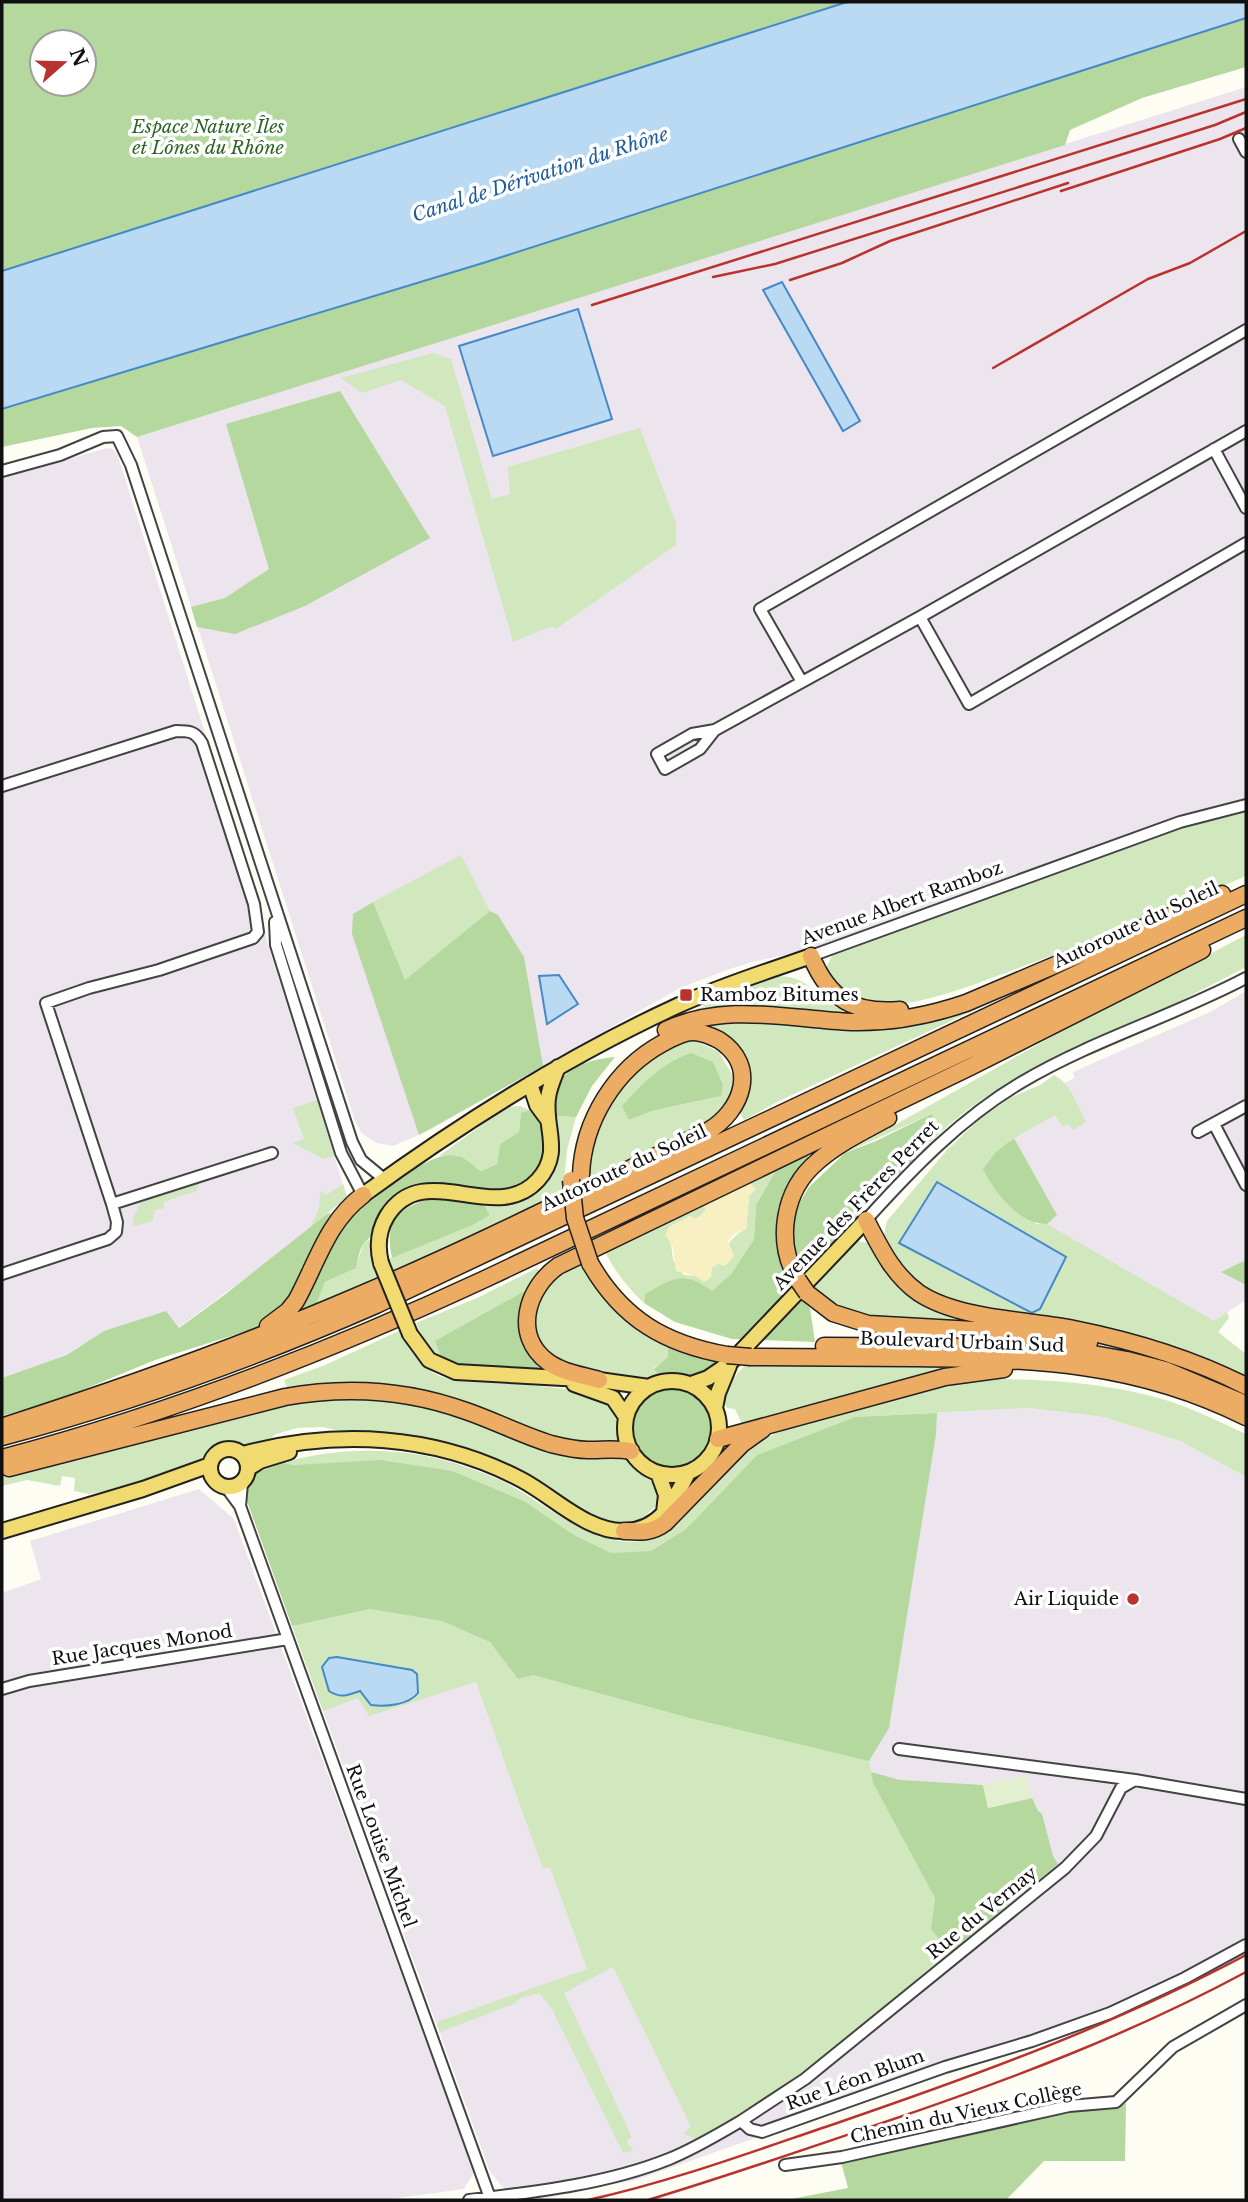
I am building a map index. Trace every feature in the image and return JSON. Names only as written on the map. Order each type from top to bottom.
[{"type":"highway","points":[[1246,892],[1226,892],[966,1003],[911,1018],[848,1022],[784,1015],[742,1014],[706,1017],[676,1025],[636,1049],[616,1067],[599,1088],[588,1106],[573,1155],[595,1260],[624,1293],[659,1321],[731,1354],[756,1351],[993,1346],[1077,1351],[1165,1370],[1246,1404]]},
{"type":"highway","name":"Autoroute du Soleil","points":[[2,1437],[193,1378],[376,1306],[1246,892]]},
{"type":"highway","points":[[631,1451],[587,1450],[561,1446],[464,1410],[415,1397],[380,1392],[335,1391],[265,1402],[9,1468],[2,1460],[189,1402],[375,1329],[1246,918]]},
{"type":"highway","points":[[599,1380],[553,1365],[540,1354],[531,1338],[527,1323],[530,1298],[540,1281],[552,1270],[572,1258],[970,1068],[1246,928]]},
{"type":"highway","points":[[811,956],[820,977],[832,993],[852,1005],[878,1011],[929,1005],[1025,972],[1040,971]]},
{"type":"highway","points":[[2,1427],[88,1399],[303,1319],[410,1273],[708,1131],[726,1119],[739,1099],[742,1084],[740,1068],[726,1046],[706,1034],[688,1032],[656,1047],[634,1065],[614,1085],[600,1106],[576,1178]]},
{"type":"highway","points":[[970,1068],[960,1077],[838,1147],[805,1174],[790,1201],[784,1228],[789,1261],[803,1287],[827,1309],[860,1322],[1009,1332],[1098,1344],[1179,1366],[1246,1395]]},
{"type":"highway","points":[[219,1350],[229,1342],[271,1324],[288,1311],[299,1296],[333,1225],[347,1208],[363,1195]]},
{"type":"highway","points":[[866,1220],[896,1271],[911,1287],[934,1301],[969,1312],[1075,1330],[1148,1347],[1187,1359],[1246,1386]]},
{"type":"highway","name":"Boulevard Urbain Sud","points":[[756,1351],[1076,1364],[1120,1372],[1171,1386],[1246,1417]]},
{"type":"highway","points":[[719,1439],[964,1373],[1076,1364]]},
{"type":"highway","points":[[624,1531],[645,1532],[665,1524],[742,1444],[772,1423]]},
{"type":"main road","name":"Avenue Albert Ramboz","points":[[363,1195],[508,1098],[578,1055],[727,985],[811,956]]},
{"type":"main road","points":[[542,1102],[558,1068]]},
{"type":"main road","points":[[534,1082],[549,1121],[552,1139],[550,1158],[543,1174],[532,1186],[502,1198],[441,1191],[409,1196],[393,1208],[383,1223],[378,1242],[381,1263],[410,1334],[422,1353],[433,1363],[469,1374],[599,1380],[649,1387]]},
{"type":"main road","points":[[508,1098],[542,1102]]},
{"type":"main road","name":"Avenue des Frères Perret","points":[[731,1354],[866,1220]]},
{"type":"main road","points":[[691,1384],[705,1394],[715,1408],[719,1420],[719,1439],[708,1460],[688,1473],[658,1473],[643,1465],[631,1451],[625,1434],[626,1417],[635,1399],[649,1387],[667,1381],[691,1384],[708,1378],[731,1354]]},
{"type":"main road","points":[[715,1408],[731,1354]]},
{"type":"main road","points":[[563,1379],[609,1396],[617,1401],[626,1417]]},
{"type":"main road","points":[[243,1454],[321,1438],[387,1441],[441,1450],[485,1463],[523,1480],[592,1522],[624,1531],[643,1527],[656,1520],[674,1502],[688,1473]]},
{"type":"main road","points":[[249,1468],[260,1461],[289,1451],[387,1441]]},
{"type":"main road","points":[[2,1531],[143,1489],[217,1477],[242,1483],[249,1468],[243,1454],[236,1449],[219,1451],[213,1457],[217,1477]]},
{"type":"main road","points":[[658,1473],[666,1495],[664,1512]]},
{"type":"street","points":[[1239,139],[1246,152]]},
{"type":"street","points":[[802,682],[760,609],[1246,330]]},
{"type":"street","points":[[715,730],[701,749],[665,769],[657,754],[692,734],[715,730],[1246,432]]},
{"type":"street","points":[[2,471],[60,454],[103,437],[117,436],[131,465],[356,1152],[361,1160],[384,1179]]},
{"type":"street","points":[[1214,449],[1246,508]]},
{"type":"street","points":[[920,617],[968,704],[1246,543]]},
{"type":"street","points":[[2,786],[163,735],[190,731],[197,735],[202,743],[254,904],[258,932],[253,939],[46,1003],[112,1204],[117,1222],[116,1231],[108,1239],[2,1274]]},
{"type":"street","name":"Avenue Albert Ramboz","points":[[811,956],[1180,822],[1246,805]]},
{"type":"street","points":[[275,908],[276,945],[341,1153],[363,1195]]},
{"type":"street","name":"Avenue des Frères Perret","points":[[866,1220],[947,1136],[999,1096],[1042,1071],[1246,978]]},
{"type":"street","points":[[1198,1132],[1246,1106]]},
{"type":"street","points":[[1214,1124],[1246,1185]]},
{"type":"street","points":[[112,1204],[272,1153]]},
{"type":"street","name":"Rue Louise Michel","points":[[217,1477],[240,1506],[490,2197]]},
{"type":"street","name":"Rue Louise Michel","points":[[240,1506],[242,1483]]},
{"type":"street","name":"Rue Jacques Monod","points":[[2,1689],[29,1681],[288,1639]]},
{"type":"street","points":[[899,1749],[1135,1780],[1246,1799]]},
{"type":"street","name":"Rue du Vernay","points":[[741,2121],[805,2080],[1065,1868],[1096,1836],[1121,1788],[1135,1780]]},
{"type":"street","name":"Rue Léon Blum","points":[[741,2121],[750,2129],[762,2132],[945,2067],[1032,2041],[1110,2013],[1185,1978],[1246,1945]]},
{"type":"street","name":"Chemin du Vieux Collège","points":[[785,2165],[842,2157],[1069,2106],[1116,2102],[1173,2047],[1246,2005]]},
{"type":"street","points":[[469,2200],[599,2179],[630,2171],[677,2155],[741,2121]]},
{"type":"shaded area","points":[[1246,87],[1246,800],[1210,807],[808,950],[727,970],[680,988],[430,1130],[393,1146],[377,1143],[362,1134],[355,1121],[137,437]]},
{"type":"shaded area","points":[[107,448],[113,449],[118,456],[258,901],[267,941],[347,1197],[290,1245],[178,1328],[2,1402],[2,478]]},
{"type":"shaded area","points":[[1246,991],[1246,1260],[1222,1272],[1246,1285],[1246,1300],[1214,1321],[1193,1328],[1047,1224],[1056,1214],[1014,1138],[1057,1087],[1074,1078],[1073,1072],[1212,1011]]},
{"type":"shaded area","points":[[1029,1408],[1103,1417],[1180,1441],[1246,1477],[1246,1951],[1202,1976],[1102,2021],[1031,2048],[849,2105],[633,2181],[514,2200],[490,2172],[247,1501],[283,1463],[574,1535],[651,1551],[855,1417]]},
{"type":"shaded area","points":[[199,1489],[234,1519],[474,2172],[464,2189],[384,2200],[2,2200],[2,1593],[41,1579],[30,1541]]},
{"type":"green space","name":"Espace Nature Îles et Lônes du Rhône","points":[[2,2],[847,2],[2,271]]},
{"type":"green space","points":[[1246,18],[1246,67],[1142,98],[1070,130],[1065,145],[137,437],[121,426],[92,428],[2,447],[2,409],[483,263]]},
{"type":"green space","points":[[433,353],[451,359],[492,499],[510,494],[508,467],[640,428],[676,523],[676,545],[556,629],[552,626],[513,642],[445,406],[401,380],[362,393],[341,378]]},
{"type":"green space","points":[[340,391],[430,538],[305,606],[235,634],[197,627],[191,607],[225,598],[269,569],[226,424]]},
{"type":"green space","points":[[1246,812],[1246,876],[1072,948],[962,989],[903,1004],[869,1004],[855,1000],[840,990],[826,975],[832,956],[1189,826]]},
{"type":"green space","points":[[461,855],[490,911],[405,981],[373,902]]},
{"type":"green space","points":[[373,902],[405,980],[490,911],[498,915],[524,957],[543,1066],[419,1135],[352,934],[353,914]]},
{"type":"green space","points":[[1246,935],[1246,967],[1018,1078],[971,1107],[927,1146],[917,1136],[933,1117],[931,1114],[845,1153],[1060,1032]]},
{"type":"green space","points":[[773,976],[785,976],[801,981],[834,1006],[856,1012],[855,1016],[871,1028],[1024,987],[781,1100],[744,1120],[740,1113],[750,1084],[746,1060],[730,1041],[704,1027],[697,1009],[703,1007],[705,1002]]},
{"type":"green space","points":[[696,1041],[719,1052],[733,1076],[732,1094],[725,1110],[683,1135],[588,1182],[595,1137],[612,1100],[632,1075],[656,1055],[679,1042]],"holes":[[[721,1096],[652,1111],[629,1120],[623,1106]]]},
{"type":"green space","points":[[691,1053],[713,1062],[723,1085],[721,1096],[652,1111],[629,1120],[622,1106],[662,1068]]},
{"type":"green space","points":[[615,1057],[592,1086],[576,1117],[555,1116],[552,1089],[559,1081],[580,1066]]},
{"type":"green space","points":[[1054,1075],[1069,1089],[1086,1122],[1074,1130],[1068,1124],[1063,1127],[1055,1115],[1009,1141],[1036,1224],[1047,1224],[1214,1321],[1227,1312],[1229,1318],[1218,1332],[1246,1354],[1246,1381],[1118,1333],[952,1300],[928,1289],[905,1271],[883,1238],[887,1221],[947,1150],[981,1118],[1012,1097],[1040,1085]]},
{"type":"green space","points":[[317,1100],[334,1156],[323,1159],[293,1143],[304,1139],[293,1108]]},
{"type":"green space","points":[[520,1106],[529,1110],[521,1113],[519,1132],[500,1144],[497,1164],[481,1171],[457,1155],[439,1156],[507,1107]]},
{"type":"green space","points":[[529,1110],[537,1120],[545,1139],[542,1159],[530,1176],[517,1186],[502,1189],[434,1183],[407,1189],[388,1205],[362,1246],[356,1268],[325,1282],[315,1307],[298,1314],[282,1312],[256,1328],[155,1360],[58,1400],[2,1416],[2,1378],[67,1355],[104,1331],[166,1311],[179,1328],[327,1214],[330,1213],[342,1226],[397,1180],[431,1160],[446,1155],[458,1156],[481,1171],[497,1164],[500,1144],[519,1132],[521,1113]]},
{"type":"green space","points":[[931,1114],[934,1116],[917,1135],[927,1146],[863,1210],[807,1275],[797,1259],[793,1231],[796,1209],[809,1187],[845,1153]]},
{"type":"green space","points":[[555,1116],[576,1117],[567,1150],[563,1192],[452,1247],[315,1307],[325,1282],[356,1268],[363,1244],[370,1239],[374,1265],[473,1225],[490,1215],[484,1205],[510,1203],[532,1192],[549,1175],[555,1163],[559,1142]]},
{"type":"green space","points":[[1014,1138],[1057,1215],[1047,1224],[1027,1219],[1009,1206],[983,1169],[996,1152]]},
{"type":"green space","points":[[805,1153],[809,1158],[790,1180],[778,1208],[777,1246],[785,1273],[795,1292],[810,1308],[815,1342],[732,1339],[675,1322],[644,1303],[645,1294],[671,1280],[693,1280],[712,1291],[731,1274],[754,1239],[756,1205],[776,1170]]},
{"type":"green space","points":[[776,1170],[756,1205],[754,1239],[731,1274],[712,1291],[645,1294],[644,1303],[621,1278],[604,1249],[703,1205],[707,1210],[696,1219],[690,1216],[669,1227],[673,1260],[684,1275],[706,1272],[730,1242],[746,1229],[749,1196],[746,1183]]},
{"type":"green space","points":[[199,1181],[197,1191],[163,1202],[164,1208],[154,1211],[153,1221],[134,1226],[133,1218],[141,1201]]},
{"type":"green space","points":[[343,1184],[347,1197],[311,1227],[319,1208],[320,1191],[326,1195]]},
{"type":"green space","points":[[432,1198],[484,1205],[490,1215],[473,1225],[392,1258],[390,1234],[396,1218],[410,1206]]},
{"type":"green space","points":[[857,1241],[869,1243],[891,1275],[985,1321],[871,1316],[849,1310],[830,1300],[815,1287]]},
{"type":"green space","points":[[1246,1260],[1246,1285],[1221,1272]]},
{"type":"green space","points":[[578,1261],[618,1310],[668,1347],[669,1357],[654,1368],[659,1375],[642,1381],[591,1372],[550,1357],[538,1345],[532,1315],[544,1284]]},
{"type":"green space","points":[[537,1268],[540,1273],[528,1289],[436,1341],[441,1357],[427,1348],[416,1323],[477,1298]]},
{"type":"green space","points":[[528,1289],[521,1311],[521,1330],[527,1348],[539,1368],[463,1366],[441,1357],[435,1341]]},
{"type":"green space","points":[[399,1331],[422,1364],[442,1377],[565,1389],[589,1394],[607,1403],[616,1415],[618,1442],[586,1445],[553,1439],[436,1397],[288,1391],[284,1380],[325,1365]]},
{"type":"green space","points":[[668,1347],[690,1355],[721,1361],[695,1379],[680,1374],[659,1375],[654,1369],[668,1357]]},
{"type":"green space","points":[[746,1364],[961,1366],[959,1370],[742,1424],[735,1409],[727,1408],[722,1399],[725,1388]]},
{"type":"green space","points":[[987,1379],[1054,1381],[1098,1386],[1184,1406],[1246,1434],[1246,1477],[1180,1441],[1103,1417],[1029,1408],[856,1417],[757,1455],[686,1529],[651,1551],[611,1553],[574,1535],[526,1502],[283,1463],[324,1454],[367,1451],[430,1457],[479,1471],[499,1480],[597,1535],[617,1541],[636,1542],[664,1532],[751,1446],[776,1433],[887,1400]]},
{"type":"green space","points":[[672,1387],[687,1390],[700,1399],[709,1412],[712,1427],[709,1442],[700,1455],[687,1464],[672,1467],[657,1464],[644,1455],[635,1442],[632,1427],[635,1412],[644,1399],[657,1390]]},
{"type":"green space","points":[[346,1397],[408,1402],[623,1457],[659,1492],[655,1507],[640,1520],[622,1523],[601,1520],[507,1465],[322,1427],[297,1428],[276,1434],[264,1444],[244,1447],[230,1443],[218,1446],[205,1462],[125,1488],[89,1494],[74,1491],[75,1478],[62,1476],[60,1486],[27,1480],[2,1486],[2,1476],[290,1403]]},
{"type":"green space","points":[[937,1413],[936,1434],[889,1728],[869,1761],[690,1718],[533,1675],[518,1679],[490,1642],[442,1621],[370,1609],[292,1626],[247,1501],[246,1487],[254,1473],[283,1463],[295,1465],[380,1460],[452,1471],[526,1502],[574,1535],[611,1553],[651,1551],[686,1529],[757,1455],[855,1417]]},
{"type":"green space","points":[[370,1609],[442,1621],[490,1642],[518,1679],[532,1675],[869,1761],[873,1783],[935,1898],[931,1929],[950,1953],[810,2068],[756,2106],[697,2140],[683,2133],[691,2127],[613,1967],[564,1993],[632,2137],[627,2141],[633,2151],[623,2153],[552,2009],[539,1993],[520,1998],[516,2003],[440,2032],[437,2025],[439,2021],[587,1969],[550,1867],[543,1869],[476,1682],[369,1716],[358,1698],[323,1711],[292,1626]]},
{"type":"green space","points":[[871,1772],[900,1780],[983,1785],[988,1808],[1032,1798],[1042,1814],[1053,1856],[1058,1864],[950,1953],[931,1929],[935,1898],[873,1783]]},
{"type":"green space","points":[[1027,1775],[1032,1798],[988,1808],[983,1785]]},
{"type":"green space","points":[[1126,2103],[1125,2161],[1044,2161],[1006,2200],[786,2200],[848,2188],[841,2162],[1071,2111],[1116,2109]]},
{"type":"sand","points":[[746,1183],[756,1189],[749,1196],[746,1229],[734,1234],[728,1241],[734,1256],[725,1266],[718,1264],[712,1268],[711,1277],[704,1282],[696,1276],[676,1271],[673,1247],[665,1235],[669,1227],[690,1216],[696,1219],[706,1210],[703,1205]]},
{"type":"water","name":"Canal de Dérivation du Rhône","points":[[847,2],[1246,2],[1246,18],[483,263],[2,409],[2,271]]},
{"type":"water","points":[[782,282],[860,421],[843,431],[763,290]]},
{"type":"water","points":[[578,309],[612,419],[493,456],[459,346]]},
{"type":"water","points":[[559,975],[578,1004],[547,1024],[539,976]]},
{"type":"water","points":[[937,1182],[1066,1257],[1040,1309],[1032,1313],[899,1243]]},
{"type":"water","points":[[337,1657],[412,1670],[417,1674],[418,1693],[403,1703],[383,1706],[371,1705],[360,1691],[344,1696],[337,1695],[329,1691],[322,1667],[329,1658]]},
{"type":"railway","points":[[592,305],[1246,99]]},
{"type":"railway","points":[[713,277],[775,264],[1215,125],[1246,112]]},
{"type":"railway","points":[[1061,191],[1246,128]]},
{"type":"railway","points":[[790,280],[842,263],[890,241],[1068,183]]},
{"type":"railway","points":[[993,368],[1148,279],[1190,263],[1246,231]]},
{"type":"railway","points":[[588,2200],[715,2164],[996,2066],[1097,2026],[1246,1955]]},
{"type":"railway","points":[[648,2200],[826,2142],[1023,2072],[1159,2016],[1246,1972]]},
{"type":"place","name":"Ramboz Bitumes","points":[[686,995]]},
{"type":"place","name":"Air Liquide","points":[[1133,1599]]}]
